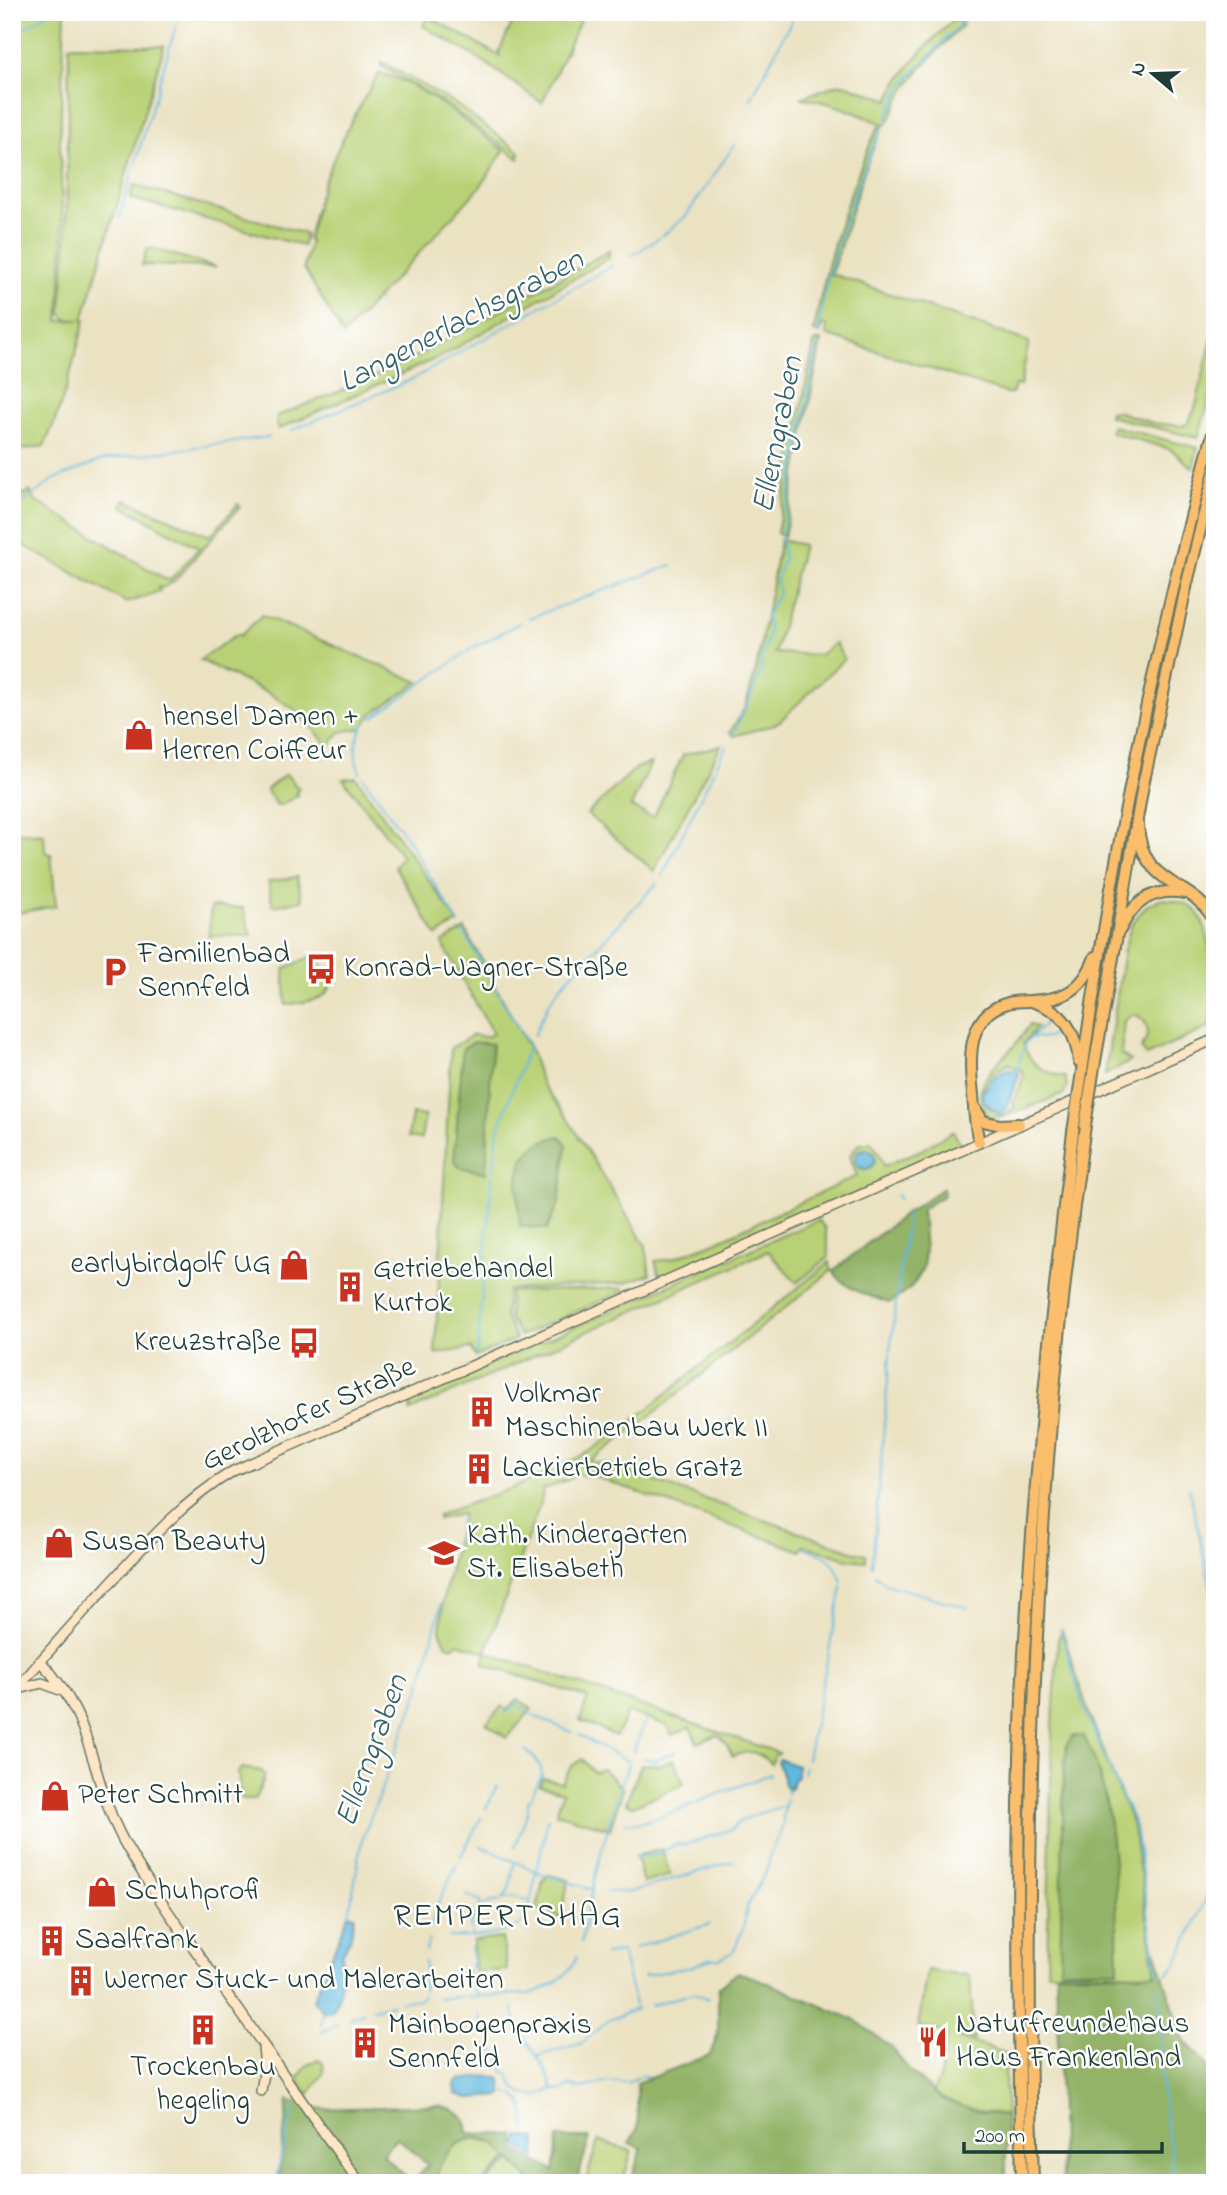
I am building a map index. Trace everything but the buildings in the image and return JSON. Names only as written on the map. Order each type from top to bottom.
[{"type":"highway","points":[[1022,2183],[1017,1928],[1024,1656],[1044,1379],[1073,1132],[1105,931],[1144,724],[1214,428]]},
{"type":"highway","points":[[1033,2183],[1028,1909],[1035,1655],[1046,1482],[1058,1353],[1085,1126],[1138,811],[1187,583],[1215,470]]},
{"type":"highway","points":[[1138,811],[1144,855],[1157,873],[1205,907],[1215,922]]},
{"type":"highway","points":[[1114,946],[1128,915],[1142,900],[1164,891],[1189,895]]},
{"type":"highway","points":[[979,1142],[971,1050],[977,1027],[991,1011],[1001,1005],[1063,995],[1080,985],[1088,974],[1105,931]]},
{"type":"highway","points":[[1031,1001],[1054,1010],[1067,1022],[1076,1042],[1081,1078]]},
{"type":"highway","points":[[974,1105],[983,1121],[1000,1125],[1019,1124]]},
{"type":"main road","name":"Gerolzhofer Straße","points":[[15,1692],[153,1536],[189,1502],[233,1471],[1215,1039]]},
{"type":"main road","points":[[40,1661],[66,1692],[84,1728],[108,1807],[124,1842],[360,2183]]},
{"type":"main road","points":[[15,1692],[42,1682],[66,1692]]},
{"type":"main road","points":[[261,2091],[265,2067],[263,2045]]},
{"type":"green space","points":[[12,12],[65,12],[60,141],[63,244],[59,321],[80,320],[66,319],[61,313],[66,244],[69,45],[164,46],[57,416],[44,446],[19,450],[21,464],[12,465]]},
{"type":"green space","points":[[517,12],[584,12],[542,103],[483,61],[423,26],[428,16],[500,56],[499,52]]},
{"type":"green space","points":[[955,18],[963,25],[911,80],[885,125],[834,105],[801,98],[845,84],[889,100],[909,66]]},
{"type":"green space","points":[[382,62],[454,103],[520,152],[519,159],[447,105],[381,66]]},
{"type":"green space","points":[[379,73],[411,85],[428,95],[504,151],[480,187],[343,335],[304,268],[310,241],[308,240],[324,181],[349,126]]},
{"type":"green space","points":[[883,125],[865,168],[831,275],[1029,342],[1020,386],[1015,385],[1013,392],[1009,394],[826,335],[827,326],[822,325],[820,334],[814,332],[831,254],[847,203],[877,129]]},
{"type":"green space","points":[[134,185],[306,234],[303,246],[130,198]]},
{"type":"green space","points":[[147,248],[150,248],[216,267],[142,265]]},
{"type":"green space","points":[[609,251],[609,258],[446,354],[279,429],[277,416],[363,382],[424,352]]},
{"type":"green space","points":[[1215,327],[1215,382],[1198,438],[1109,416],[1110,412],[1116,411],[1153,423],[1183,426],[1187,424],[1195,409]]},
{"type":"green space","points":[[816,341],[821,341],[784,537],[777,533]]},
{"type":"green space","points":[[1112,426],[1198,448],[1193,468],[1170,449],[1111,432]]},
{"type":"green space","points":[[30,491],[34,500],[170,580],[199,548],[122,506],[126,500],[210,536],[238,504],[240,507],[174,581],[162,588],[158,587],[160,591],[127,603],[12,539],[12,500]]},
{"type":"green space","points":[[780,540],[803,545],[775,653],[819,655],[835,643],[844,659],[780,721],[734,736],[730,732],[745,708],[756,670]]},
{"type":"green space","points":[[262,615],[419,682],[372,714],[362,728],[340,732],[329,746],[294,709],[270,694],[200,660],[237,634],[240,636]]},
{"type":"green space","points":[[721,745],[654,871],[587,814],[636,768],[651,763],[631,807],[653,818],[683,755]]},
{"type":"green space","points":[[286,774],[299,789],[296,792],[298,795],[277,805],[266,790]]},
{"type":"green space","points":[[356,777],[458,922],[437,936],[395,867],[402,856],[343,779]]},
{"type":"green space","points":[[12,832],[44,834],[45,852],[51,854],[56,906],[12,914]]},
{"type":"green space","points":[[297,877],[302,900],[273,906],[268,882]]},
{"type":"green space","points":[[1160,899],[1188,905],[1202,921],[1212,966],[1212,1026],[1146,1056],[1141,1048],[1146,1038],[1146,1024],[1134,1014],[1124,1021],[1121,1054],[1131,1061],[1105,1075],[1124,950],[1132,923],[1146,906]]},
{"type":"green space","points":[[211,907],[243,908],[251,935],[209,936]]},
{"type":"green space","points":[[465,929],[531,1052],[542,1084],[566,1116],[646,1246],[650,1274],[625,1283],[508,1290],[505,1317],[516,1339],[475,1357],[471,1348],[435,1354],[451,1048],[473,1035],[486,1037],[493,1034],[442,943]]},
{"type":"green space","points":[[317,954],[330,988],[327,993],[317,999],[286,1005],[284,969]]},
{"type":"green space","points":[[1030,1025],[1037,1027],[1023,1043],[1029,1057],[1043,1070],[1065,1077],[1067,1086],[1064,1094],[1000,1118],[989,1117],[982,1107],[980,1097],[985,1079]],"holes":[[[1008,1064],[1022,1070],[1024,1076],[1013,1104],[1015,1107],[1001,1116],[987,1106],[981,1095],[983,1089],[994,1073]]]},
{"type":"green space","points":[[474,1042],[492,1044],[486,1173],[460,1167],[454,1161],[463,1048]]},
{"type":"green space","points":[[412,1114],[425,1116],[421,1139],[408,1137]]},
{"type":"green space","points":[[953,1131],[963,1148],[662,1282],[655,1261],[671,1259],[713,1243],[857,1176],[850,1156],[858,1145],[871,1142],[884,1166],[921,1150]]},
{"type":"green space","points":[[560,1136],[567,1145],[559,1203],[547,1229],[520,1226],[518,1182],[524,1158],[544,1141]]},
{"type":"green space","points":[[943,1188],[944,1195],[922,1209],[924,1264],[914,1284],[904,1293],[889,1303],[858,1292],[838,1278],[833,1271],[906,1213]]},
{"type":"green space","points":[[818,1220],[825,1228],[829,1257],[797,1283],[768,1251],[410,1411],[415,1397]]},
{"type":"green space","points":[[830,1262],[831,1271],[629,1433],[590,1461],[606,1464],[866,1554],[866,1561],[846,1559],[803,1545],[801,1551],[596,1477],[578,1475],[543,1490],[486,1652],[458,1643],[452,1647],[447,1645],[440,1631],[443,1601],[462,1514],[438,1519],[438,1515],[518,1486],[589,1452],[625,1427]]},
{"type":"green space","points":[[624,1288],[622,1292],[520,1336],[509,1318],[510,1292]]},
{"type":"green space","points":[[1062,1630],[1087,1708],[1133,1827],[1156,1974],[1047,1972],[1052,1738],[1058,1639]]},
{"type":"green space","points":[[486,1652],[779,1753],[774,1756],[772,1764],[754,1752],[733,1756],[717,1735],[697,1743],[690,1727],[672,1735],[666,1725],[628,1712],[616,1736],[580,1720],[588,1698],[483,1664]]},
{"type":"green space","points":[[518,1699],[532,1709],[507,1738],[486,1723],[502,1706],[507,1710]]},
{"type":"green space","points":[[1073,1736],[1084,1736],[1095,1761],[1109,1819],[1115,1881],[1118,1970],[1060,1970],[1064,1775],[1067,1744]]},
{"type":"green space","points":[[582,1759],[594,1773],[603,1769],[623,1789],[610,1829],[556,1813],[563,1792],[540,1786],[542,1778],[562,1783],[571,1767]]},
{"type":"green space","points":[[674,1760],[684,1784],[633,1806],[626,1803],[641,1765],[661,1765]]},
{"type":"green space","points":[[242,1768],[262,1771],[265,1776],[255,1799],[241,1797],[238,1773]]},
{"type":"green space","points":[[662,1849],[670,1875],[643,1883],[636,1856]]},
{"type":"green space","points":[[549,1875],[569,1880],[560,1918],[537,1910],[543,1880]]},
{"type":"green space","points":[[502,1938],[507,1970],[474,1972],[473,1941]]},
{"type":"green space","points":[[1152,1949],[1155,1950],[1184,2040],[1215,2074],[1215,2183],[1062,2183],[1056,1973],[1156,1974]]},
{"type":"green space","points":[[927,1970],[970,1976],[974,2040],[958,2038],[1005,2053],[1006,2115],[958,2106],[933,2091],[940,2077],[947,2033],[918,2027]]},
{"type":"green space","points":[[737,1972],[855,2020],[891,2047],[911,2072],[943,2100],[985,2113],[1006,2115],[1006,2183],[630,2183],[642,2148],[629,2143],[638,2128],[637,2083],[710,2055],[718,2033],[718,1988]]},
{"type":"green space","points":[[318,2059],[323,2063],[324,2072],[309,2095],[298,2078],[307,2065]]},
{"type":"green space","points":[[288,2100],[322,2109],[435,2105],[448,2107],[462,2116],[468,2133],[515,2135],[515,2149],[554,2171],[558,2138],[590,2138],[576,2183],[532,2183],[511,2160],[485,2183],[481,2183],[509,2158],[493,2142],[472,2138],[463,2141],[447,2154],[441,2163],[436,2183],[278,2183]],"holes":[[[397,2137],[428,2165],[412,2182],[382,2154]]]},
{"type":"green space","points":[[475,2138],[494,2143],[509,2158],[481,2183],[436,2183],[439,2167],[447,2153],[459,2144]]},
{"type":"green space","points":[[598,2141],[632,2151],[622,2183],[585,2183]]},
{"type":"green space","points":[[511,2160],[532,2183],[485,2183]]},
{"type":"water","points":[[1007,1070],[1018,1071],[1019,1076],[1006,1108],[998,1114],[984,1102],[981,1095],[995,1076]]},
{"type":"water","points":[[865,1149],[872,1152],[875,1159],[872,1166],[865,1169],[858,1166],[855,1159],[858,1152]]},
{"type":"water","points":[[779,1759],[797,1766],[797,1775],[787,1790],[778,1763]]},
{"type":"water","points":[[349,1914],[355,1916],[350,1939],[342,1954],[342,1978],[337,2002],[332,2011],[324,2012],[313,2000]]},
{"type":"water","points":[[491,2076],[501,2079],[502,2096],[469,2098],[456,2094],[455,2084],[458,2080]]},
{"type":"water","points":[[519,2136],[536,2138],[535,2157],[516,2145]]},
{"type":"waterway","points":[[12,35],[50,12]]},
{"type":"waterway","name":"Langenerlachsgraben","points":[[751,99],[796,12]]},
{"type":"waterway","name":"Ellerngraben","points":[[886,119],[902,85],[971,12]]},
{"type":"waterway","points":[[119,218],[177,22]]},
{"type":"waterway","name":"Ellerngraben","points":[[818,334],[834,255],[860,179],[881,129]]},
{"type":"waterway","name":"Langenerlachsgraben","points":[[631,256],[686,216],[735,144]]},
{"type":"waterway","name":"Langenerlachsgraben","points":[[292,430],[413,379],[612,266]]},
{"type":"waterway","name":"Ellerngraben","points":[[782,534],[818,344]]},
{"type":"waterway","name":"Langenerlachsgraben","points":[[21,504],[53,480],[102,460],[269,437]]},
{"type":"waterway","name":"Ellerngraben","points":[[733,734],[762,668],[762,656],[769,631],[766,616],[779,592],[776,580],[784,559],[781,539]]},
{"type":"waterway","points":[[529,618],[672,565]]},
{"type":"waterway","points":[[372,718],[473,648],[521,622]]},
{"type":"waterway","points":[[360,773],[356,748],[365,723]]},
{"type":"waterway","name":"Ellerngraben","points":[[662,876],[726,746]]},
{"type":"waterway","points":[[363,777],[410,843],[459,924]]},
{"type":"waterway","name":"Ellerngraben","points":[[534,1035],[549,1003],[561,986],[657,883]]},
{"type":"waterway","name":"Ellerngraben","points":[[464,932],[529,1045],[498,1130],[493,1172]]},
{"type":"waterway","points":[[1016,1071],[1026,1042],[1043,1026],[1048,1015]]},
{"type":"waterway","points":[[1030,1037],[1048,1038],[1061,1026]]},
{"type":"waterway","name":"Ellerngraben","points":[[477,1354],[492,1177]]},
{"type":"waterway","points":[[897,1195],[899,1199]]},
{"type":"waterway","points":[[890,1351],[907,1215]]},
{"type":"waterway","points":[[872,1566],[890,1355]]},
{"type":"waterway","points":[[1189,1487],[1215,1607]]},
{"type":"waterway","name":"Ellerngraben","points":[[453,1549],[462,1517]]},
{"type":"waterway","points":[[802,1547],[828,1558],[836,1567],[842,1582]]},
{"type":"waterway","points":[[875,1575],[886,1584],[968,1608]]},
{"type":"waterway","points":[[807,1759],[842,1587]]},
{"type":"waterway","name":"Ellerngraben","points":[[349,1914],[362,1840],[420,1688],[441,1604]]},
{"type":"waterway","points":[[1060,1629],[1084,1709],[1135,1826],[1157,1972]]},
{"type":"waterway","points":[[506,1713],[518,1705],[534,1716],[571,1732]]},
{"type":"waterway","points":[[633,1752],[647,1717]]},
{"type":"waterway","points":[[579,1735],[629,1762],[601,1851],[581,1943]]},
{"type":"waterway","points":[[515,1847],[528,1811],[528,1803],[542,1775],[534,1757],[525,1750]]},
{"type":"waterway","points":[[644,1758],[654,1761],[675,1752]]},
{"type":"waterway","points":[[803,1773],[805,1766]]},
{"type":"waterway","points":[[624,1823],[657,1818],[770,1774]]},
{"type":"waterway","points":[[486,1809],[497,1786]]},
{"type":"waterway","points":[[643,1976],[690,1967],[710,1959],[720,1959],[734,1951],[744,1925],[747,1907],[764,1875],[770,1853],[782,1829],[786,1799]]},
{"type":"waterway","points":[[634,1857],[654,1856],[677,1844],[685,1845],[732,1829],[739,1822],[757,1814],[784,1806]]},
{"type":"waterway","points":[[461,1856],[481,1818]]},
{"type":"waterway","points":[[448,1937],[485,1936],[520,1925],[528,1912],[548,1818]]},
{"type":"waterway","points":[[481,1846],[537,1872],[591,1889]]},
{"type":"waterway","points":[[605,1892],[631,1892],[734,1861]]},
{"type":"waterway","points":[[472,1935],[470,1925],[480,1911],[487,1904],[506,1896],[515,1862]]},
{"type":"waterway","points":[[437,1906],[457,1864]]},
{"type":"waterway","points":[[1167,1974],[1175,1966],[1205,1901],[1215,1872]]},
{"type":"waterway","points":[[466,1895],[481,1901],[480,1908]]},
{"type":"waterway","points":[[504,1898],[516,1897],[527,1901]]},
{"type":"waterway","points":[[432,1925],[434,1915]]},
{"type":"waterway","points":[[635,1948],[710,1924]]},
{"type":"waterway","points":[[426,1951],[429,1939]]},
{"type":"waterway","points":[[471,1948],[473,1962],[468,1972],[478,1997]]},
{"type":"waterway","points":[[538,2056],[582,2043],[609,2020],[636,2009],[622,1952],[605,1954]]},
{"type":"waterway","points":[[438,1998],[529,1994],[558,1981],[569,1971],[577,1957]]},
{"type":"waterway","points":[[424,1991],[425,1962]]},
{"type":"waterway","points":[[1160,1989],[1161,2083],[1175,2183]]},
{"type":"waterway","points":[[650,2005],[695,1993],[708,1999]]},
{"type":"waterway","points":[[400,2002],[419,1999],[423,1995]]},
{"type":"waterway","points":[[373,2009],[392,2004]]},
{"type":"waterway","points":[[513,2007],[520,2029],[544,2067],[552,2088]]},
{"type":"waterway","name":"Ellerngraben","points":[[321,2024],[324,2012]]},
{"type":"waterway","points":[[349,2019],[364,2012]]},
{"type":"waterway","points":[[479,2012],[481,2023],[491,2035],[493,2050],[500,2056],[503,2071],[509,2074],[514,2087],[523,2094],[539,2096],[552,2089],[562,2091],[569,2086],[582,2088],[608,2082],[629,2082],[642,2075],[647,2077]]},
{"type":"waterway","points":[[322,2032],[338,2024]]},
{"type":"waterway","points":[[503,2092],[516,2096],[522,2104],[526,2129]]},
{"type":"waterway","name":"Ellerngraben","points":[[275,2183],[293,2108]]},
{"type":"place","name":"hensel Damen + Herren Coiffeur","points":[[139,735]]},
{"type":"place","name":"Konrad-Wagner-Straße","points":[[321,969]]},
{"type":"place","name":"Familienbad Sennfeld","points":[[115,972]]},
{"type":"place","name":"earlybirdgolf UG","points":[[294,1265]]},
{"type":"place","name":"Getriebehandel Kurtok","points":[[350,1287]]},
{"type":"place","name":"Kreuzstraße","points":[[304,1343]]},
{"type":"place","name":"Volkmar Maschinenbau Werk II","points":[[482,1412]]},
{"type":"place","name":"Lackierbetrieb Gratz","points":[[479,1469]]},
{"type":"place","name":"Susan Beauty","points":[[59,1543]]},
{"type":"place","name":"Kath. Kindergarten St. Elisabeth","points":[[444,1553]]},
{"type":"place","name":"Peter Schmitt","points":[[55,1796]]},
{"type":"place","name":"Schuhprofi","points":[[102,1892]]},
{"type":"place","name":"Saalfrank","points":[[52,1941]]},
{"type":"place","name":"Werner Stuck- und Malerarbeiten","points":[[81,1981]]},
{"type":"place","name":"Trockenbau hegeling","points":[[203,2030]]},
{"type":"place","name":"Naturfreundehaus Haus Frankenland","points":[[933,2042]]},
{"type":"place","name":"Mainbogenpraxis Sennfeld","points":[[365,2043]]},
{"type":"district","name":"REMPERTSHAG","points":[[508,1917]]}]
